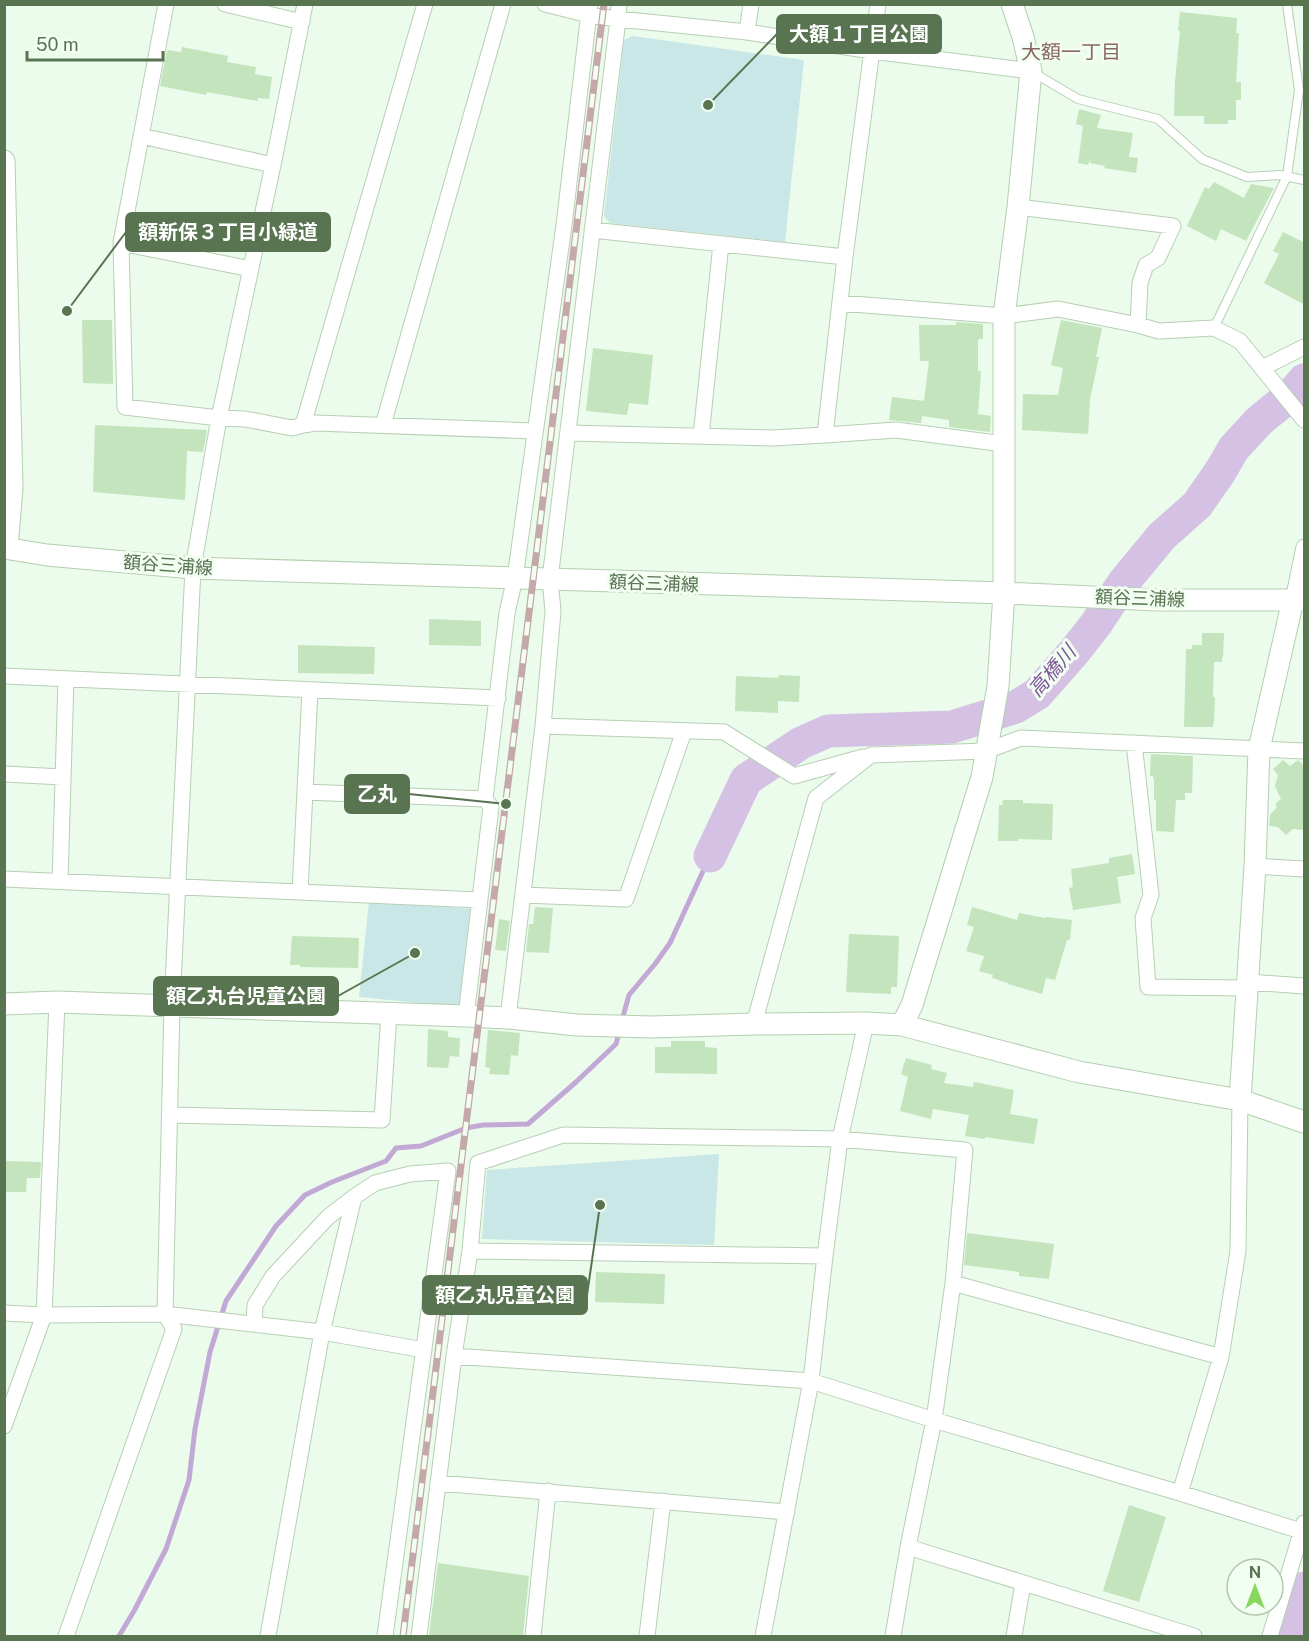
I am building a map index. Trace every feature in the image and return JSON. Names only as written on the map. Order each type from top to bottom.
[{"type":"street","points":[[166,4],[121,243],[126,407],[245,419],[292,428],[316,423],[534,431]]},
{"type":"street","points":[[225,4],[302,22]]},
{"type":"street","points":[[66,1636],[174,1329],[165,1314],[172,1005],[193,568],[219,418],[305,4]]},
{"type":"street","points":[[303,425],[425,4]]},
{"type":"street","points":[[383,425],[503,4]]},
{"type":"street","points":[[545,4],[619,11],[872,51],[1030,71]]},
{"type":"street","points":[[747,32],[751,4]]},
{"type":"street","points":[[825,435],[845,257],[878,4]]},
{"type":"street","points":[[902,1025],[912,1005],[982,777],[999,686],[1004,593],[1004,316],[1018,207],[1030,71],[1023,37],[1012,4]]},
{"type":"street","points":[[466,1016],[491,807],[485,799],[507,613],[515,578],[564,225],[590,10]]},
{"type":"street","points":[[508,1018],[543,726],[553,611],[550,579],[619,11]]},
{"type":"street","points":[[141,136],[273,165]]},
{"type":"street","points":[[4,161],[12,488],[6,548]]},
{"type":"street","points":[[1018,207],[1173,226],[1158,258],[1146,265],[1140,283],[1138,325]]},
{"type":"street","points":[[592,230],[845,257]]},
{"type":"street","points":[[121,243],[251,269]]},
{"type":"street","points":[[701,436],[721,244]]},
{"type":"street","points":[[840,303],[1004,316],[1058,309],[1159,331],[1214,328],[1240,341],[1304,419]]},
{"type":"street","points":[[1262,368],[1305,347]]},
{"type":"street","points":[[568,433],[773,438],[896,430],[1004,444]]},
{"type":"street","points":[[1180,1493],[1221,1357],[1238,1251],[1240,1100],[1255,866],[1259,748],[1299,600],[1305,547]]},
{"type":"street","name":"額谷三浦線","points":[[6,548],[47,555],[193,568],[1004,593],[1158,600],[1299,600]]},
{"type":"street","points":[[4,676],[498,698]]},
{"type":"street","points":[[60,881],[66,679]]},
{"type":"street","points":[[300,892],[310,690]]},
{"type":"street","points":[[543,726],[724,732],[794,776],[872,755],[1020,738],[1305,751]]},
{"type":"street","points":[[523,895],[626,899],[684,731]]},
{"type":"street","points":[[1134,743],[1151,895],[1143,918],[1148,987],[1305,986]]},
{"type":"street","points":[[754,1024],[816,798],[872,755]]},
{"type":"street","points":[[4,774],[63,777]]},
{"type":"street","points":[[305,792],[485,799]]},
{"type":"street","points":[[1255,866],[1305,868]]},
{"type":"street","points":[[4,879],[479,900]]},
{"type":"street","points":[[4,1426],[44,1315],[57,1002]]},
{"type":"street","points":[[4,1004],[57,1002],[172,1005],[466,1016],[577,1025],[652,1027],[866,1023],[902,1025],[1079,1072],[1240,1100],[1305,1122]]},
{"type":"street","points":[[170,1115],[382,1120],[389,1013]]},
{"type":"street","points":[[763,1636],[811,1381],[840,1139],[866,1023]]},
{"type":"street","points":[[418,1636],[454,1356],[470,1251],[478,1163],[563,1134],[840,1139],[965,1150],[953,1283],[934,1420],[908,1547],[893,1636]]},
{"type":"street","points":[[250,1324],[255,1305],[273,1276],[328,1217],[375,1183],[410,1174],[448,1171],[385,1636]]},
{"type":"street","points":[[268,1636],[322,1332],[354,1197]]},
{"type":"street","points":[[470,1251],[825,1256]]},
{"type":"street","points":[[953,1283],[1221,1357]]},
{"type":"street","points":[[4,1313],[165,1314],[200,1317],[322,1332],[424,1350]]},
{"type":"street","points":[[454,1356],[811,1381],[934,1420],[1304,1529],[1270,1636]]},
{"type":"street","points":[[438,1483],[787,1512]]},
{"type":"street","points":[[533,1636],[548,1491]]},
{"type":"street","points":[[647,1636],[663,1501]]},
{"type":"street","points":[[908,1547],[1023,1583],[1149,1630],[1194,1636]]},
{"type":"street","points":[[1014,1636],[1023,1583]]},
{"type":"lane","points":[[1214,328],[1287,176],[1299,90],[1287,4]]},
{"type":"lane","points":[[1030,71],[1078,99],[1158,118],[1202,159],[1247,177],[1280,175],[1305,180]]},
{"type":"shaded area","points":[[633,36],[804,60],[785,242],[610,223],[604,216],[624,40]]},
{"type":"shaded area","points":[[369,901],[473,909],[460,1007],[359,997]]},
{"type":"shaded area","points":[[719,1154],[714,1245],[482,1239],[487,1170]]},
{"type":"building","points":[[1180,12],[1237,18],[1236,33],[1239,33],[1236,82],[1241,82],[1241,100],[1236,100],[1236,120],[1228,120],[1228,124],[1204,124],[1204,116],[1174,116]]},
{"type":"building","points":[[182,47],[228,56],[227,62],[256,67],[255,74],[272,77],[269,99],[258,98],[258,101],[207,92],[206,95],[160,86],[167,50],[181,52]]},
{"type":"building","points":[[1079,109],[1101,115],[1097,128],[1133,133],[1129,157],[1138,158],[1136,173],[1104,168],[1105,166],[1090,163],[1091,157],[1088,165],[1078,163],[1083,126],[1076,124]]},
{"type":"building","points":[[1214,182],[1244,198],[1251,184],[1274,188],[1246,241],[1221,229],[1216,241],[1187,226],[1205,187],[1209,189]]},
{"type":"building","points":[[1283,232],[1305,243],[1305,305],[1264,283],[1279,254],[1273,251]]},
{"type":"building","points":[[82,320],[112,320],[113,384],[83,383]]},
{"type":"building","points":[[1061,320],[1102,328],[1096,357],[1099,357],[1090,399],[1088,434],[1022,430],[1023,394],[1058,395],[1063,368],[1051,365]]},
{"type":"building","points":[[956,322],[983,324],[983,339],[978,339],[978,371],[981,371],[978,414],[991,416],[990,432],[949,427],[949,420],[922,416],[921,423],[889,420],[892,397],[924,401],[929,361],[920,361],[919,325],[956,325]]},
{"type":"building","points":[[593,348],[653,355],[648,405],[629,403],[627,415],[586,411]]},
{"type":"building","points":[[95,425],[207,430],[203,452],[187,451],[185,500],[93,492]]},
{"type":"building","points":[[429,619],[481,621],[481,646],[429,645]]},
{"type":"building","points":[[1202,633],[1224,633],[1222,662],[1214,662],[1214,723],[1213,727],[1184,727],[1186,649],[1192,649],[1192,645],[1202,645]]},
{"type":"building","points":[[298,645],[375,647],[374,674],[298,673]]},
{"type":"building","points":[[779,675],[800,676],[799,702],[778,701],[778,713],[735,711],[736,676],[778,678]]},
{"type":"building","points":[[1151,754],[1193,756],[1192,793],[1185,793],[1185,800],[1176,800],[1174,832],[1156,831],[1154,779],[1150,776]]},
{"type":"building","points":[[1283,760],[1290,766],[1298,760],[1305,767],[1305,830],[1293,829],[1286,835],[1278,827],[1269,826],[1270,815],[1277,807],[1275,804],[1281,799],[1275,786],[1278,775],[1273,769]]},
{"type":"building","points":[[1003,800],[1053,804],[1052,840],[998,841],[999,805],[1002,805]]},
{"type":"building","points":[[1132,854],[1135,874],[1117,877],[1121,903],[1073,910],[1069,888],[1073,887],[1071,869],[1109,863],[1109,858]]},
{"type":"building","points":[[535,907],[553,908],[549,953],[526,952],[529,924],[533,924]]},
{"type":"building","points":[[972,907],[1017,920],[1019,913],[1072,920],[1070,940],[1067,940],[1055,980],[1046,978],[1042,994],[1008,984],[992,978],[993,975],[979,971],[984,956],[966,951],[974,927],[967,925]]},
{"type":"building","points":[[499,919],[510,921],[506,951],[495,950]]},
{"type":"building","points":[[849,934],[899,936],[897,987],[891,987],[891,994],[846,992]]},
{"type":"building","points":[[292,936],[359,938],[358,968],[290,965]]},
{"type":"building","points":[[428,1029],[448,1031],[448,1037],[460,1038],[459,1057],[450,1056],[448,1068],[427,1067]]},
{"type":"building","points":[[488,1030],[520,1033],[518,1056],[511,1055],[509,1075],[489,1074],[490,1068],[485,1067]]},
{"type":"building","points":[[671,1041],[705,1041],[705,1047],[717,1048],[717,1074],[655,1073],[655,1047],[671,1047]]},
{"type":"building","points":[[906,1058],[932,1065],[931,1069],[947,1073],[944,1083],[973,1087],[974,1082],[1014,1090],[1010,1114],[1038,1119],[1034,1144],[965,1136],[969,1115],[933,1109],[931,1119],[900,1111],[908,1077],[901,1074]]},
{"type":"building","points":[[4,1161],[41,1162],[40,1178],[27,1178],[26,1192],[4,1192]]},
{"type":"building","points":[[967,1233],[1054,1244],[1049,1279],[1019,1276],[1019,1272],[964,1265]]},
{"type":"building","points":[[596,1272],[665,1274],[664,1304],[595,1302]]},
{"type":"building","points":[[1129,1505],[1166,1517],[1139,1602],[1103,1591]]},
{"type":"building","points":[[438,1563],[529,1576],[523,1636],[429,1636]]},
{"type":"waterway","name":"高橋川","points":[[710,856],[746,780],[801,743],[828,731],[952,727],[1016,707],[1037,694],[1074,652],[1124,582],[1162,536],[1197,505],[1234,448],[1259,421],[1292,394],[1304,380]]},
{"type":"waterway","points":[[622,1020],[629,995],[670,943],[710,856]]},
{"type":"waterway","points":[[119,1636],[166,1549],[189,1480],[195,1429],[210,1352],[226,1301],[276,1226],[305,1195],[386,1161],[396,1148],[421,1146],[466,1128],[483,1125],[528,1124],[616,1044],[619,1032]]},
{"type":"waterway","points":[[1292,1636],[1304,1588]]},
{"type":"railway","points":[[403,1636],[604,4]]},
{"type":"place","name":"大額１丁目公園","points":[[708,105]]},
{"type":"place","name":"額新保３丁目小緑道","points":[[67,311]]},
{"type":"place","name":"乙丸","points":[[506,804]]},
{"type":"place","name":"額乙丸台児童公園","points":[[415,953]]},
{"type":"place","name":"額乙丸児童公園","points":[[600,1205]]},
{"type":"district","name":"大額一丁目","points":[[1071,52]]}]
